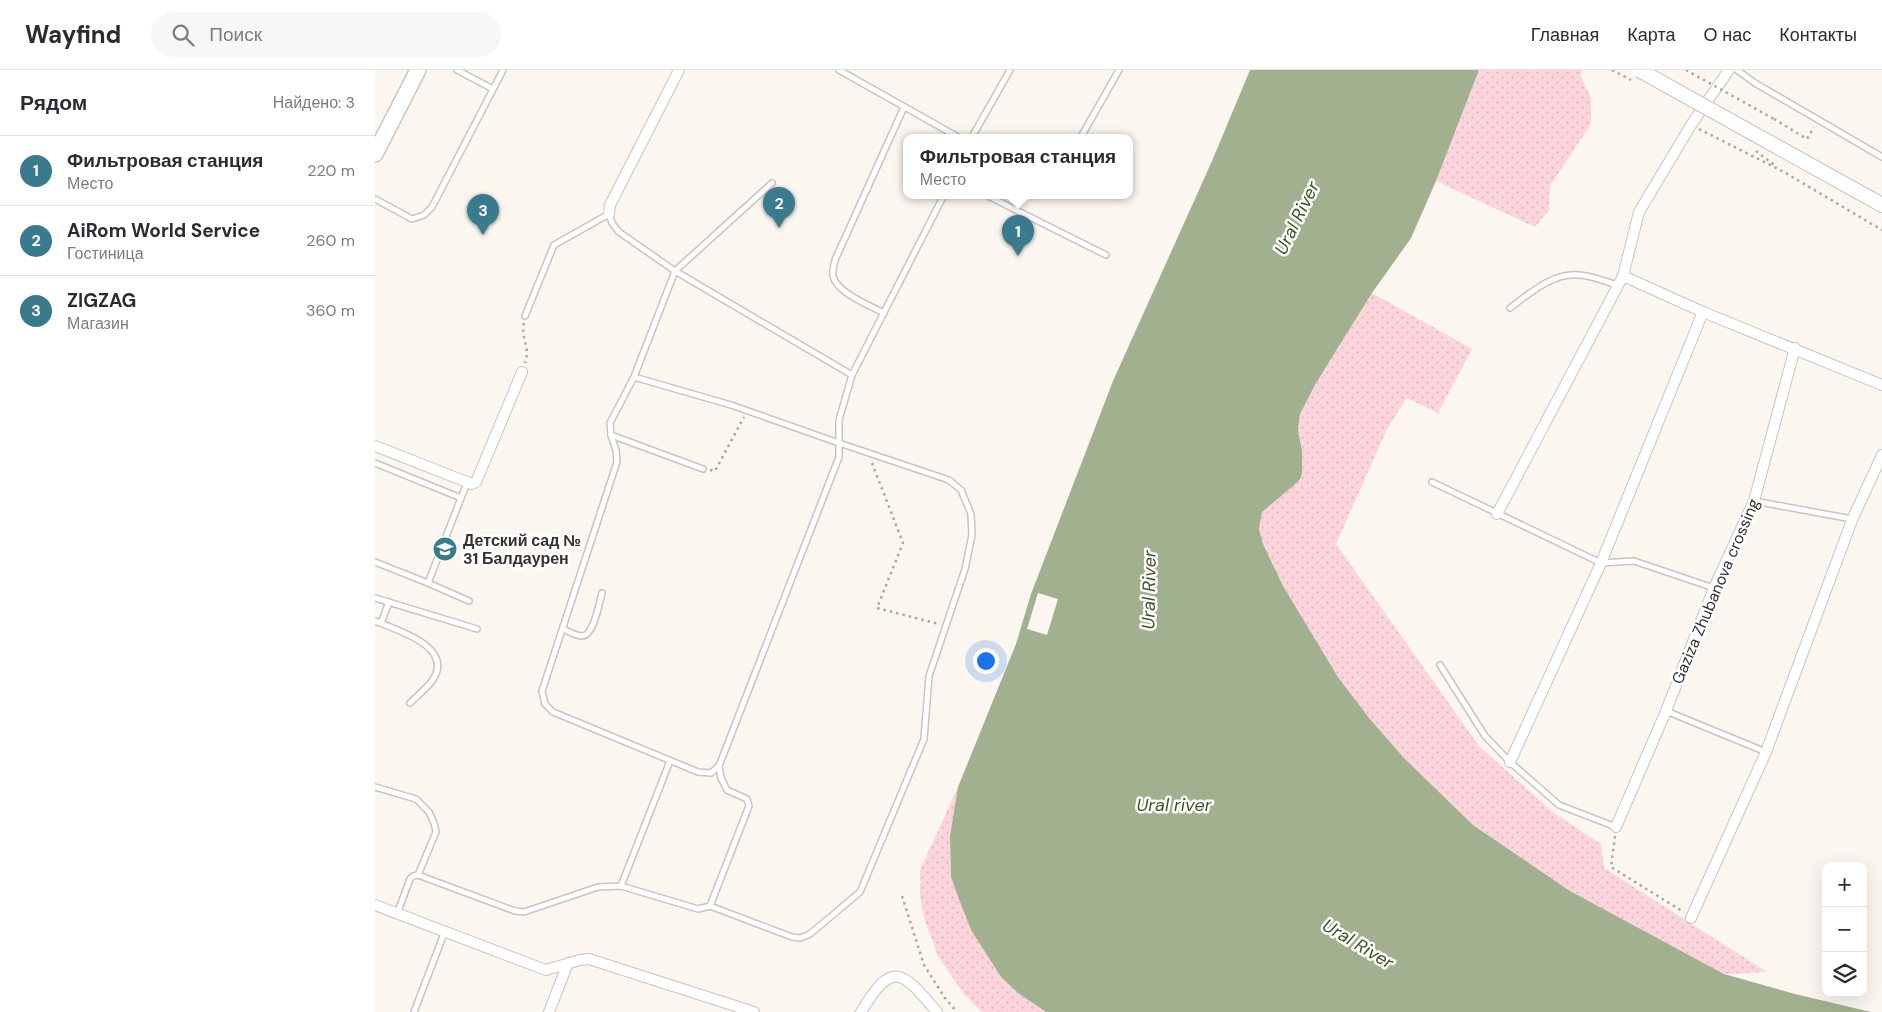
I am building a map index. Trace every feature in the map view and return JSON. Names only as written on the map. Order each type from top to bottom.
[{"type":"main road","points":[[375,154],[418,70]]},
{"type":"main road","points":[[1639,70],[1755,142],[1882,205]]},
{"type":"street","points":[[609,214],[610,205],[679,70]]},
{"type":"street","points":[[1497,514],[1621,280],[1639,212],[1691,125],[1729,70]]},
{"type":"street","points":[[1621,280],[1795,348],[1882,385]]},
{"type":"street","points":[[1510,762],[1601,563],[1703,312]]},
{"type":"street","name":"Gaziza Zhubanova crossing","points":[[1616,827],[1666,711],[1714,588],[1754,501],[1795,348]]},
{"type":"street","points":[[375,446],[467,483],[472,484],[476,482],[522,372]]},
{"type":"street","points":[[1691,918],[1766,752],[1852,520],[1882,455]]},
{"type":"street","points":[[375,905],[546,970],[589,959],[753,1012]]},
{"type":"street","points":[[549,1012],[568,964]]},
{"type":"street","points":[[861,1012],[875,989],[893,976],[902,977],[912,983],[937,1012]]},
{"type":"lane","points":[[457,70],[493,89]]},
{"type":"lane","points":[[375,199],[412,219],[424,215],[433,207],[503,70]]},
{"type":"lane","points":[[839,70],[954,134]]},
{"type":"lane","points":[[974,134],[1011,70]]},
{"type":"lane","points":[[1083,134],[1119,70]]},
{"type":"lane","points":[[1737,70],[1755,83],[1882,157]]},
{"type":"lane","points":[[884,313],[843,291],[836,284],[832,274],[835,260],[904,107]]},
{"type":"lane","points":[[772,183],[675,271],[634,377],[609,424],[617,462],[542,691],[545,704],[553,712],[698,772],[711,773],[719,766],[839,457],[839,420],[852,375],[942,199]]},
{"type":"lane","points":[[994,199],[1106,256]]},
{"type":"lane","points":[[525,316],[554,245],[609,214],[612,223],[619,232],[675,271],[852,375]]},
{"type":"lane","points":[[1510,308],[1537,287],[1561,277],[1579,275],[1621,280]]},
{"type":"lane","points":[[397,914],[410,879],[413,876],[418,876],[515,911],[524,912],[599,887],[621,886],[698,909],[710,906],[792,937],[800,938],[810,934],[861,892],[924,739],[929,676],[965,569],[972,536],[971,514],[961,490],[949,480],[747,411],[634,377]]},
{"type":"lane","points":[[611,435],[703,469]]},
{"type":"lane","points":[[375,463],[461,498]]},
{"type":"lane","points":[[1432,482],[1601,563],[1634,561],[1714,588]]},
{"type":"lane","points":[[427,582],[467,483]]},
{"type":"lane","points":[[1754,501],[1852,520]]},
{"type":"lane","points":[[375,562],[469,601]]},
{"type":"lane","points":[[563,629],[581,636],[587,635],[592,630],[602,593]]},
{"type":"lane","points":[[375,598],[477,629]]},
{"type":"lane","points":[[381,624],[389,602]]},
{"type":"lane","points":[[375,621],[424,642],[436,658],[437,669],[432,681],[410,703]]},
{"type":"lane","points":[[1441,665],[1485,736],[1510,762],[1559,805],[1616,827]]},
{"type":"lane","points":[[1666,711],[1766,752]]},
{"type":"lane","points":[[621,886],[670,761]]},
{"type":"lane","points":[[710,906],[749,806],[747,799],[727,790],[721,778],[719,766]]},
{"type":"lane","points":[[375,787],[416,799],[429,812],[435,823],[436,832],[418,876]]},
{"type":"lane","points":[[414,1012],[445,931]]},
{"type":"path","points":[[1687,70],[1807,139],[1818,120]]},
{"type":"path","points":[[1691,125],[1784,172],[1882,230]]},
{"type":"path","points":[[1755,142],[1784,172]]},
{"type":"path","points":[[522,372],[528,356],[527,344],[522,330],[525,316]]},
{"type":"path","points":[[703,469],[715,471],[747,411]]},
{"type":"path","points":[[867,452],[903,543],[877,608],[946,626]]},
{"type":"path","points":[[1616,827],[1611,867],[1691,918]]},
{"type":"path","points":[[902,896],[924,965],[945,998],[957,1012]]},
{"type":"shaded area","points":[[1479,70],[1583,70],[1580,75],[1591,98],[1591,124],[1550,186],[1549,210],[1535,227],[1436,181]]},
{"type":"shaded area","points":[[1372,293],[1472,349],[1438,413],[1407,398],[1388,427],[1336,544],[1479,746],[1554,813],[1601,844],[1604,868],[1767,972],[1724,974],[1570,891],[1473,825],[1404,758],[1369,718],[1338,677],[1283,586],[1263,544],[1259,529],[1260,518],[1262,512],[1294,485],[1302,473],[1302,450],[1298,430],[1300,414],[1316,383]]},
{"type":"shaded area","points":[[958,787],[950,836],[951,877],[971,930],[1001,977],[1018,993],[1046,1012],[982,1012],[964,994],[938,956],[925,921],[920,896],[920,870]]},
{"type":"water","name":"Ural river","points":[[1250,70],[1479,70],[1436,181],[1411,238],[1372,293],[1316,383],[1300,414],[1298,430],[1302,451],[1302,473],[1300,479],[1262,512],[1259,529],[1263,544],[1283,586],[1338,677],[1369,718],[1404,758],[1473,825],[1570,891],[1724,974],[1795,994],[1871,1012],[1046,1012],[1018,993],[1001,977],[971,930],[951,877],[950,836],[958,787],[1016,644],[1031,594],[1113,381],[1212,161]]},
{"type":"pier","points":[[1038,593],[1058,599],[1047,635],[1027,629]]},
{"type":"place","name":"AiRom World Service","points":[[779,228]]},
{"type":"place","name":"ZIGZAG","points":[[483,235]]},
{"type":"place","name":"Фильтровая станция","points":[[1018,256]]},
{"type":"place","name":"Детский сад № 31 Балдаурен","points":[[445,549]]},
{"type":"water label","name":"Ural River","points":[[1297,218]]},
{"type":"water label","name":"Ural River","points":[[1149,590]]},
{"type":"water label","name":"Ural River","points":[[1358,944]]}]
